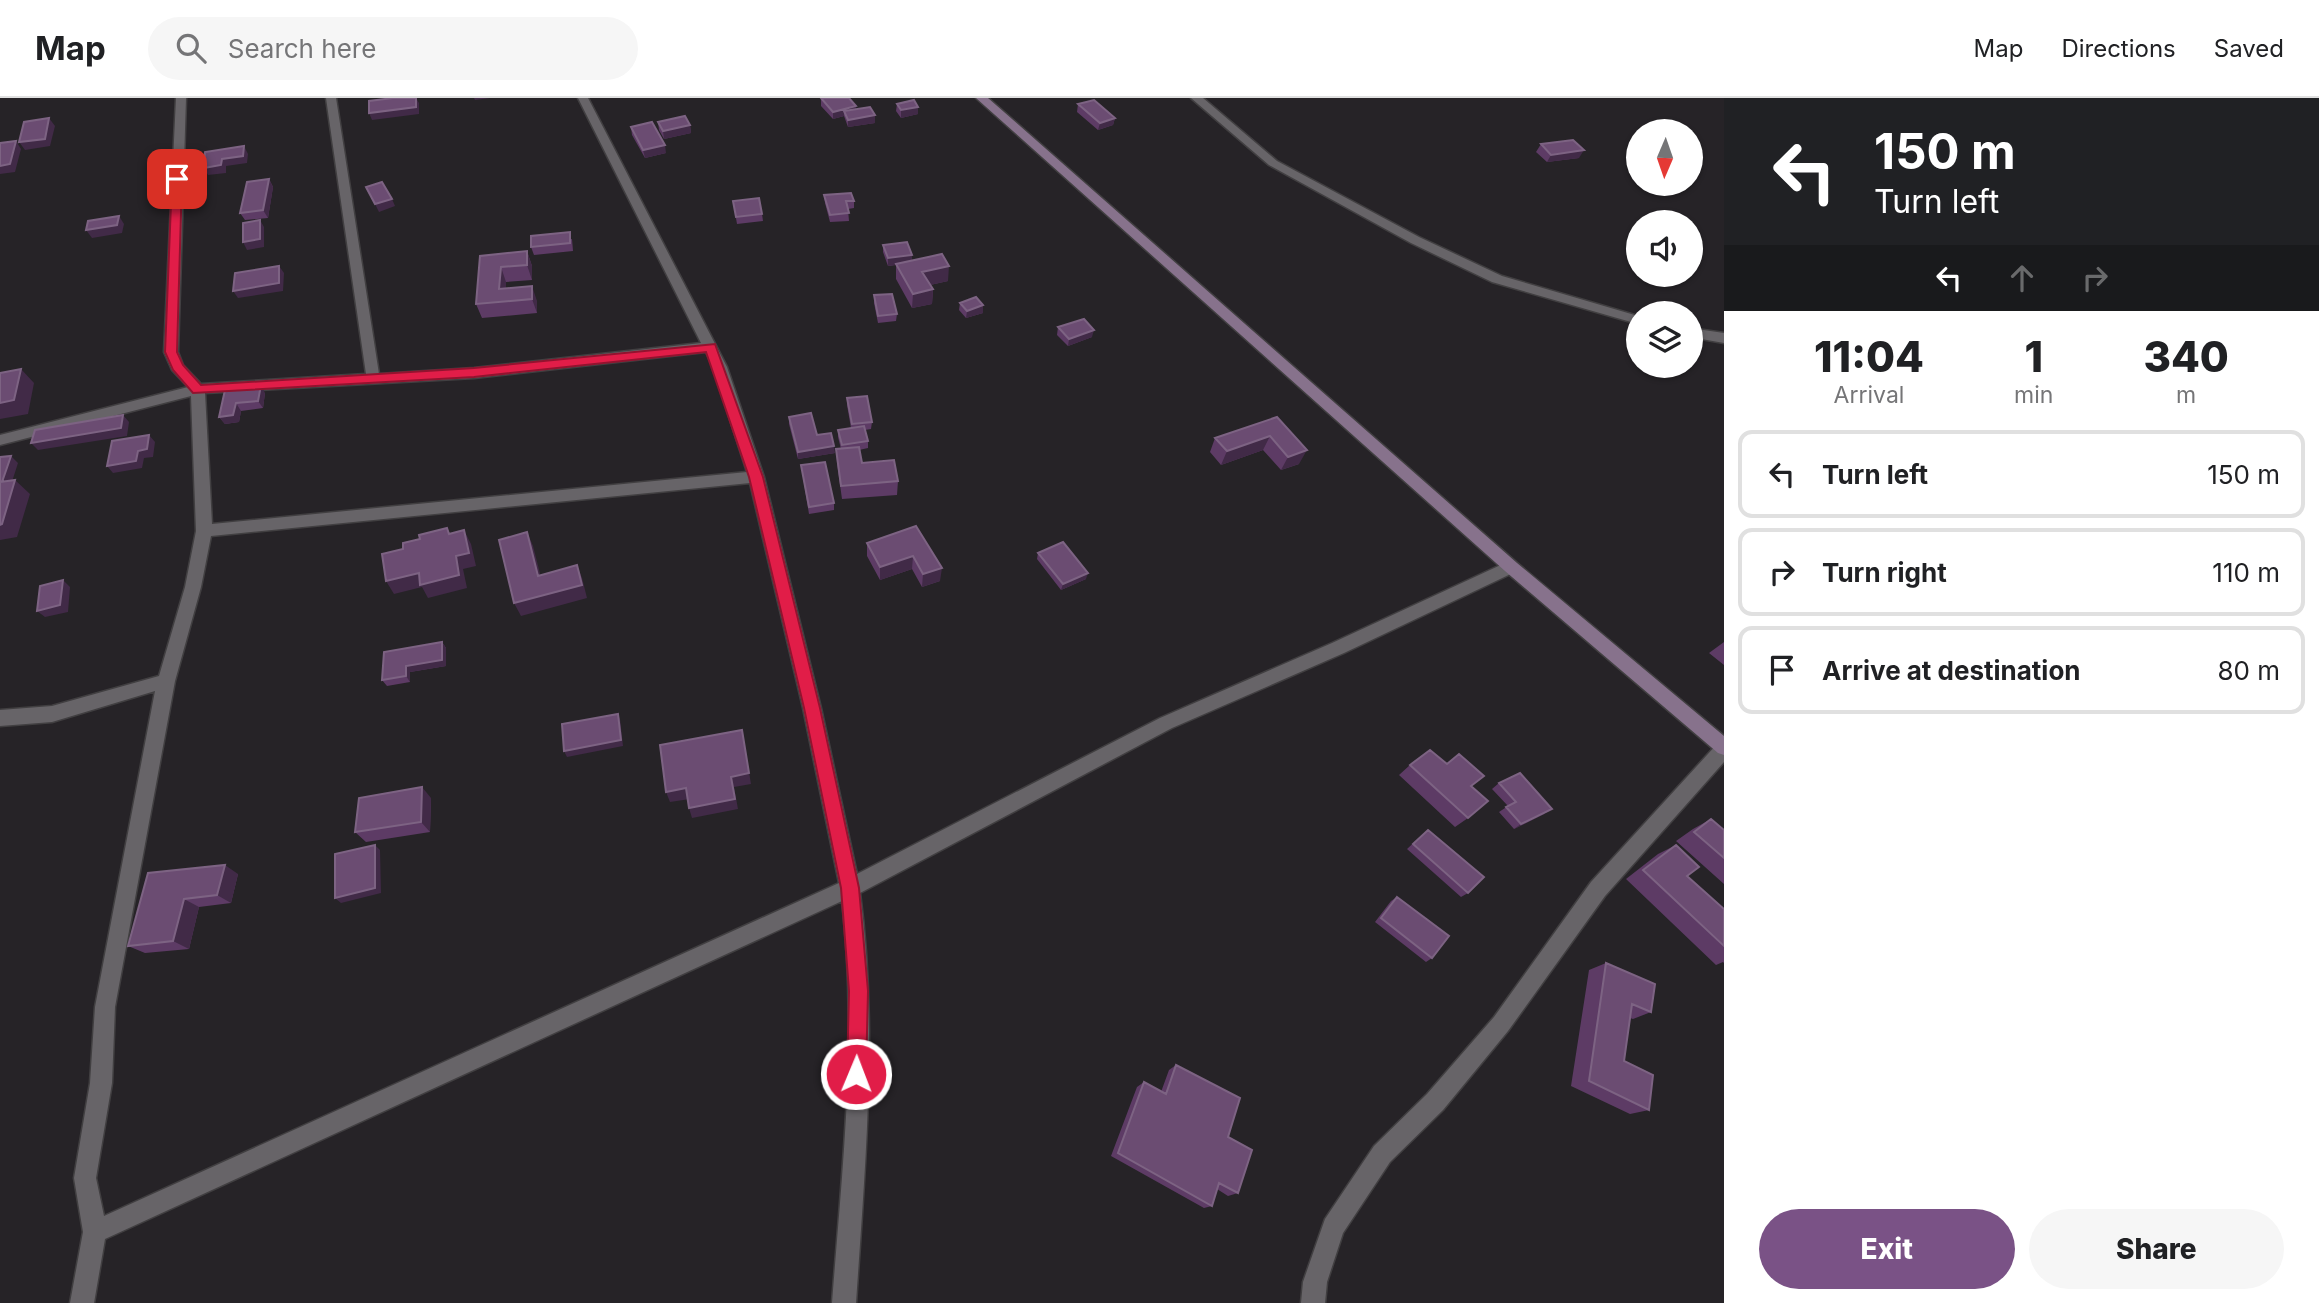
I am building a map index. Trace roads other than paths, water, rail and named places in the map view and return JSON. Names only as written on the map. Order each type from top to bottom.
[{"type":"street","points":[[82,1303],[95,1232],[85,1178],[101,1083],[105,1007],[166,681],[193,587],[204,531],[198,389],[177,367],[171,352],[181,98]]},
{"type":"street","points":[[331,98],[373,377]]},
{"type":"street","points":[[583,98],[711,347],[756,477],[812,708],[850,888],[859,991],[854,1158],[844,1303]]},
{"type":"street","points":[[981,98],[1511,567],[1724,748],[1598,889],[1502,1024],[1435,1101],[1382,1154],[1333,1227],[1315,1282],[1313,1303]]},
{"type":"street","points":[[1196,98],[1273,163],[1415,240],[1497,279],[1626,317]]},
{"type":"street","points":[[1703,334],[1724,338]]},
{"type":"street","points":[[0,440],[198,389],[474,373],[711,347]]},
{"type":"street","points":[[204,531],[756,477]]},
{"type":"street","points":[[95,1232],[850,888],[1167,723],[1338,648],[1511,567]]},
{"type":"street","points":[[0,718],[52,714],[166,681]]}]
